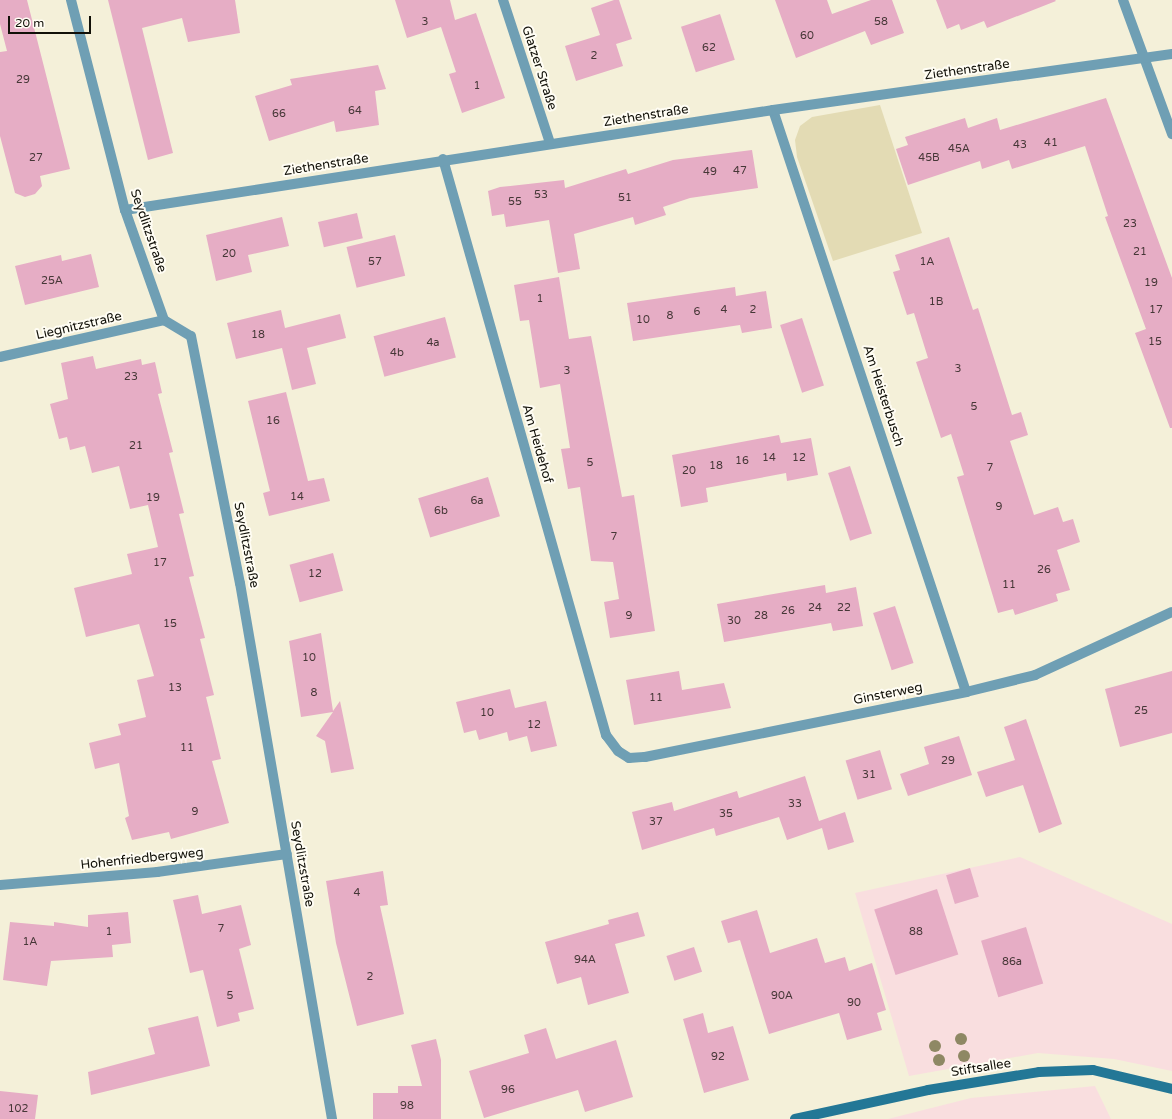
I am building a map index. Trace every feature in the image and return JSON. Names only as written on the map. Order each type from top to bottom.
[{"type":"main road","name":"Stiftsallee","points":[[795,1119],[928,1090],[1039,1072],[1093,1070],[1172,1090]]},
{"type":"street","name":"Seydlitzstraße","points":[[71,0],[125,210],[164,320],[191,336],[240,583],[332,1119]]},
{"type":"street","name":"Glatzer Straße","points":[[503,0],[550,143]]},
{"type":"street","points":[[1123,0],[1172,134]]},
{"type":"street","name":"Ziethenstraße","points":[[125,210],[550,143],[1172,54]]},
{"type":"street","name":"Am Heisterbusch","points":[[773,110],[966,692]]},
{"type":"street","name":"Am Heidehof","points":[[443,159],[606,735]]},
{"type":"street","name":"Liegnitzstraße","points":[[0,357],[164,320]]},
{"type":"street","name":"Ginsterweg","points":[[606,735],[618,751],[629,758],[645,757],[966,692],[1035,675],[1172,612]]},
{"type":"street","name":"Hohenfriedbergweg","points":[[0,885],[157,872],[287,854]]},
{"type":"shaded area","points":[[880,105],[922,233],[833,261],[797,157],[795,140],[800,126],[812,117]]},
{"type":"shaded area","points":[[1020,857],[1172,924],[1172,1071],[1114,1059],[1038,1053],[909,1076],[855,893]]},
{"type":"shaded area","points":[[1095,1086],[1111,1119],[888,1119],[971,1098]]},
{"type":"building","points":[[0,0],[27,0],[70,169],[40,176],[42,186],[35,194],[25,197],[15,193],[0,136],[0,52],[7,51],[0,24]]},
{"type":"building","points":[[108,0],[235,0],[240,33],[188,42],[182,18],[142,28],[173,153],[148,160]]},
{"type":"building","points":[[395,0],[450,0],[455,20],[476,13],[505,98],[462,113],[449,74],[456,72],[441,27],[407,38]]},
{"type":"building","points":[[614,0],[619,0],[632,39],[616,44],[623,66],[576,81],[565,46],[600,35],[591,8]]},
{"type":"building","points":[[775,0],[827,0],[832,14],[871,0],[892,0],[904,33],[871,45],[865,31],[796,58]]},
{"type":"building","points":[[936,0],[1056,1],[987,28],[984,21],[961,30],[959,24],[947,29]]},
{"type":"building","points":[[720,14],[735,60],[696,72],[681,27]]},
{"type":"building","points":[[378,65],[386,89],[375,91],[379,125],[336,132],[334,121],[269,141],[255,96],[292,85],[290,79]]},
{"type":"building","points":[[1106,98],[1172,278],[1172,428],[1170,428],[1135,333],[1146,329],[1105,217],[1108,216],[1085,146],[1012,169],[1009,160],[982,169],[980,161],[908,185],[896,149],[908,145],[905,137],[965,118],[968,128],[997,118],[1000,130]]},
{"type":"building","points":[[752,150],[758,188],[690,198],[663,207],[666,215],[635,225],[633,217],[574,234],[580,269],[558,273],[549,220],[506,227],[504,214],[492,216],[488,191],[500,187],[564,180],[565,188],[626,169],[628,174],[673,160]]},
{"type":"building","points":[[357,213],[363,238],[324,247],[318,222]]},
{"type":"building","points":[[282,217],[289,246],[248,255],[252,272],[216,281],[206,235]]},
{"type":"building","points":[[395,235],[405,276],[357,288],[346,247]]},
{"type":"building","points":[[949,237],[973,310],[978,308],[1012,415],[1021,412],[1028,435],[1010,441],[1034,515],[1058,507],[1063,522],[1073,519],[1080,542],[1057,550],[1070,590],[1056,594],[1058,601],[1015,615],[1013,609],[998,613],[957,477],[964,475],[951,434],[941,438],[916,362],[928,358],[914,313],[907,315],[893,272],[900,270],[895,255]]},
{"type":"building","points":[[91,254],[99,287],[25,305],[15,266],[61,255],[62,261]]},
{"type":"building","points":[[559,277],[569,339],[591,336],[622,497],[634,495],[655,631],[610,638],[604,602],[619,599],[613,562],[591,561],[580,487],[568,489],[561,449],[570,448],[560,384],[540,388],[529,320],[520,321],[514,285]]},
{"type":"building","points":[[735,287],[736,296],[766,291],[772,328],[742,333],[740,325],[633,341],[627,303]]},
{"type":"building","points":[[281,310],[285,328],[340,314],[346,338],[307,348],[316,384],[292,390],[282,348],[236,359],[227,323]]},
{"type":"building","points":[[445,317],[456,358],[384,377],[374,336]]},
{"type":"building","points":[[802,318],[824,386],[802,393],[780,325]]},
{"type":"building","points":[[93,356],[96,369],[141,359],[142,365],[155,362],[162,393],[158,394],[173,452],[169,453],[184,513],[179,514],[194,576],[189,577],[205,638],[200,639],[214,695],[206,697],[221,759],[212,761],[229,823],[171,839],[169,832],[132,840],[125,818],[129,816],[119,763],[95,769],[89,743],[121,735],[118,724],[146,717],[137,680],[154,676],[139,624],[86,637],[74,588],[132,574],[127,554],[158,547],[148,505],[130,509],[119,466],[92,473],[85,446],[70,450],[67,437],[59,439],[50,404],[68,399],[61,363]]},
{"type":"building","points":[[286,392],[308,481],[324,478],[330,501],[269,516],[263,493],[270,491],[248,401]]},
{"type":"building","points":[[779,435],[781,443],[811,438],[818,475],[787,481],[786,473],[706,488],[708,502],[681,507],[672,455]]},
{"type":"building","points":[[850,466],[872,534],[850,541],[828,473]]},
{"type":"building","points":[[488,477],[500,516],[430,538],[418,498]]},
{"type":"building","points":[[333,553],[343,591],[300,602],[290,565]]},
{"type":"building","points":[[825,585],[826,593],[856,587],[863,626],[833,631],[831,623],[724,642],[717,604]]},
{"type":"building","points":[[895,606],[914,663],[892,670],[873,613]]},
{"type":"building","points":[[321,633],[333,711],[340,701],[354,769],[331,773],[325,741],[316,736],[333,712],[301,717],[289,641]]},
{"type":"building","points":[[679,671],[682,690],[724,683],[731,708],[634,725],[626,680]]},
{"type":"building","points":[[1172,671],[1172,733],[1120,747],[1105,689]]},
{"type":"building","points":[[510,689],[515,708],[546,701],[557,746],[531,752],[527,736],[509,741],[507,732],[479,740],[476,730],[464,733],[456,702]]},
{"type":"building","points":[[1026,719],[1062,824],[1039,833],[1023,785],[986,797],[977,772],[1015,760],[1004,727]]},
{"type":"building","points":[[959,736],[972,775],[908,796],[900,774],[929,764],[924,747]]},
{"type":"building","points":[[880,750],[892,789],[858,800],[846,761]]},
{"type":"building","points":[[805,776],[819,821],[845,812],[854,842],[828,850],[822,828],[787,840],[779,817],[716,836],[714,828],[642,850],[632,812],[672,802],[674,811],[737,791],[739,798]]},
{"type":"building","points":[[970,868],[979,897],[955,904],[946,875]]},
{"type":"building","points":[[383,871],[388,905],[380,906],[404,1014],[357,1026],[336,943],[326,881]]},
{"type":"building","points":[[937,889],[958,955],[896,975],[874,909]]},
{"type":"building","points":[[198,895],[202,914],[241,905],[251,945],[239,949],[254,1009],[238,1013],[240,1021],[217,1027],[203,970],[190,973],[173,900]]},
{"type":"building","points":[[757,910],[770,953],[817,938],[825,963],[845,957],[849,971],[872,963],[886,1010],[877,1013],[882,1030],[847,1040],[839,1013],[769,1034],[740,940],[728,943],[721,921]]},
{"type":"building","points":[[128,912],[131,943],[112,945],[113,957],[51,961],[47,986],[3,980],[10,922],[54,926],[54,922],[88,927],[88,915]]},
{"type":"building","points":[[638,912],[645,936],[615,944],[629,993],[588,1005],[581,977],[557,984],[545,942],[609,924],[608,920]]},
{"type":"building","points":[[1026,927],[1043,983],[998,997],[981,941]]},
{"type":"building","points":[[694,947],[702,972],[674,981],[666,956]]},
{"type":"building","points":[[703,1013],[708,1033],[733,1026],[749,1080],[704,1093],[683,1019]]},
{"type":"building","points":[[198,1016],[210,1066],[91,1095],[88,1072],[155,1054],[148,1028]]},
{"type":"building","points":[[546,1028],[556,1059],[616,1040],[633,1097],[585,1112],[578,1090],[484,1118],[469,1071],[529,1053],[524,1035]]},
{"type":"building","points":[[436,1039],[441,1060],[441,1119],[373,1119],[373,1093],[398,1093],[398,1086],[422,1086],[411,1045]]},
{"type":"building","points":[[0,1091],[38,1095],[35,1119],[0,1119]]}]
